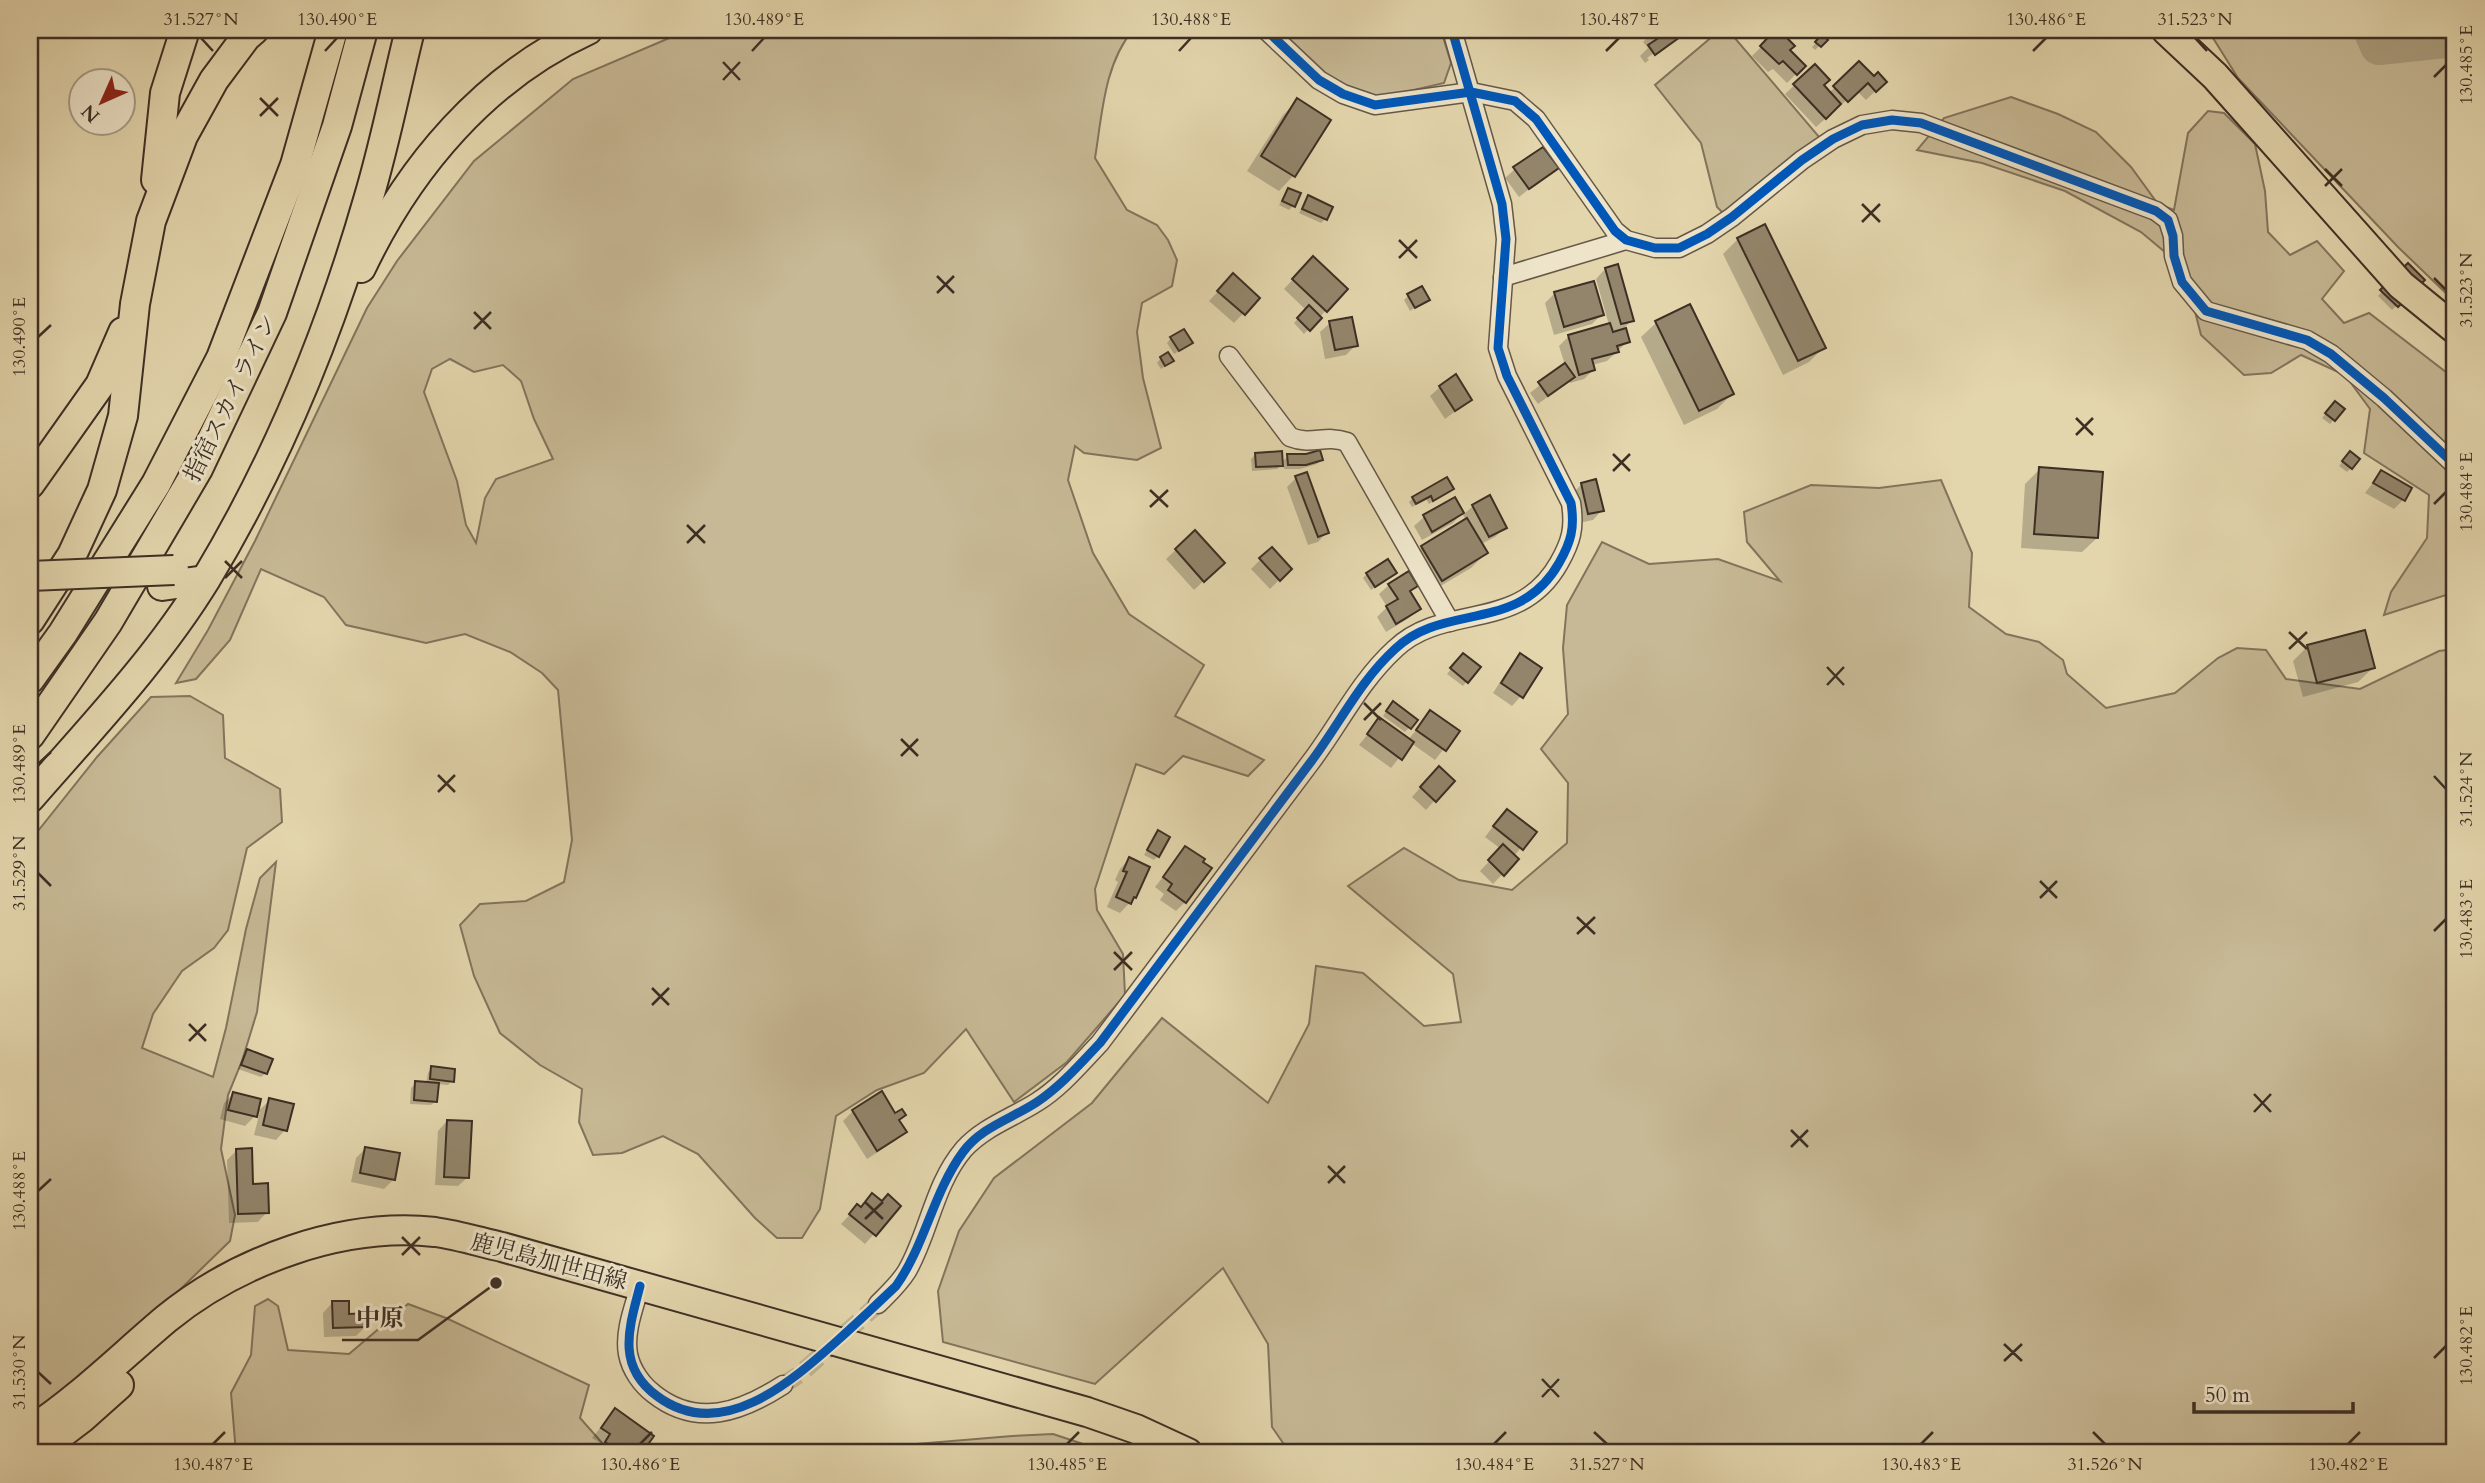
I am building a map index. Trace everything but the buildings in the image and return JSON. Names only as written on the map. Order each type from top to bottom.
[{"type":"main road","points":[[30,620],[72,555],[102,490],[122,416],[135,304],[151,221],[165,93],[185,30]]},
{"type":"main road","points":[[151,221],[184,136],[214,80],[254,30]]},
{"type":"main road","points":[[30,798],[154,654],[205,580],[275,452],[318,351],[369,200],[410,30]]},
{"type":"main road","points":[[318,351],[331,332],[375,239],[413,179],[451,131],[482,100],[526,64],[588,30]]},
{"type":"main road","points":[[2166,30],[2215,76],[2401,285],[2455,329]]},
{"type":"main road","name":"指宿スカイライン","points":[[30,735],[108,622],[198,469],[272,313],[337,126],[362,33]]},
{"type":"main road","name":"指宿スカイライン","points":[[30,679],[156,484],[221,358],[295,165],[332,35]]},
{"type":"main road","points":[[30,484],[100,385],[135,304]]},
{"type":"main road","points":[[30,576],[205,580]]},
{"type":"main road","points":[[30,595],[168,578]]},
{"type":"main road","name":"鹿児島加世田線","points":[[30,1431],[105,1375],[168,1318],[248,1266],[363,1232],[436,1232],[502,1247],[1087,1412],[1136,1429],[1188,1453]]},
{"type":"main road","points":[[36,1453],[82,1418],[137,1368],[168,1318]]},
{"type":"street","points":[[1266,30],[1319,80],[1343,94],[1375,105],[1471,92],[1515,101],[1536,119],[1615,231],[1626,240],[1656,248],[1679,248],[1732,218],[1802,160],[1833,139],[1862,125],[1892,120],[1920,123],[2156,211],[2168,220],[2182,282],[2206,311],[2307,340],[2331,354],[2384,398],[2455,464]]},
{"type":"street","points":[[878,1304],[908,1269],[937,1196],[964,1149],[987,1129],[1038,1102],[1064,1081],[1100,1043],[1319,751],[1375,667],[1400,643],[1418,633],[1522,602],[1538,591],[1568,548],[1574,522],[1571,503],[1507,376],[1498,348],[1506,239],[1502,204],[1452,30]]},
{"type":"street","points":[[1503,277],[1626,240]]},
{"type":"street","points":[[1229,356],[1290,437],[1304,442],[1333,437],[1347,442],[1450,622]]},
{"type":"street","points":[[640,1286],[629,1326],[628,1355],[639,1380],[667,1404],[693,1413],[717,1413],[740,1409],[783,1385]]},
{"type":"shaded area","points":[[695,30],[1133,30],[1123,44],[1110,74],[1095,158],[1127,210],[1157,225],[1168,240],[1177,260],[1172,286],[1142,303],[1137,332],[1143,378],[1161,448],[1137,460],[1084,453],[1075,446],[1068,480],[1093,553],[1129,614],[1204,665],[1175,716],[1264,760],[1248,776],[1183,756],[1164,774],[1136,764],[1095,889],[1097,910],[1123,954],[1125,995],[1067,1062],[1014,1102],[966,1029],[924,1073],[877,1090],[836,1116],[820,1209],[802,1238],[777,1238],[755,1218],[698,1154],[663,1136],[622,1153],[593,1155],[579,1122],[582,1089],[540,1065],[500,1033],[474,976],[460,925],[480,904],[526,901],[564,882],[572,840],[558,690],[542,673],[510,652],[465,634],[426,643],[346,625],[324,597],[261,569],[230,640],[196,679],[176,683],[208,630],[255,541],[367,308],[397,261],[474,161],[573,79],[681,33]],"holes":[[[450,359],[474,372],[503,365],[521,381],[534,419],[553,459],[496,479],[485,498],[476,543],[466,525],[457,481],[424,392],[432,369]]]},
{"type":"shaded area","points":[[1279,30],[1441,30],[1451,63],[1444,83],[1371,100],[1324,74]]},
{"type":"shaded area","points":[[1720,30],[1728,30],[1826,145],[1729,219],[1717,207],[1701,143],[1655,85]]},
{"type":"shaded area","points":[[2208,30],[2455,30],[2455,302],[2398,247],[2238,78]]},
{"type":"shaded area","points":[[2011,97],[2058,114],[2096,132],[2131,167],[2158,204],[2174,210],[2188,133],[2208,111],[2224,113],[2255,144],[2265,191],[2268,232],[2290,255],[2317,241],[2344,271],[2322,299],[2344,323],[2369,313],[2455,379],[2455,596],[2449,594],[2384,615],[2391,592],[2427,538],[2429,495],[2364,453],[2370,409],[2345,375],[2301,355],[2271,373],[2244,375],[2201,335],[2184,268],[2141,232],[2065,191],[1982,163],[1917,150],[1944,118]]},
{"type":"shaded area","points":[[1941,480],[1972,553],[1969,607],[2006,634],[2039,642],[2063,660],[2067,674],[2106,708],[2175,693],[2218,658],[2237,648],[2266,650],[2286,679],[2360,689],[2439,651],[2455,649],[2455,1453],[1290,1453],[1272,1427],[1268,1344],[1223,1268],[1095,1384],[943,1342],[938,1291],[959,1231],[994,1178],[1092,1103],[1162,1018],[1268,1103],[1309,1024],[1316,966],[1363,973],[1424,1026],[1461,1022],[1453,974],[1348,886],[1404,848],[1459,880],[1512,890],[1567,843],[1568,783],[1541,749],[1568,714],[1563,648],[1567,605],[1602,542],[1649,564],[1718,559],[1780,581],[1747,542],[1744,512],[1811,485],[1879,488]]},
{"type":"shaded area","points":[[190,696],[223,715],[225,758],[280,789],[282,822],[247,848],[228,930],[214,948],[182,971],[153,1014],[142,1048],[213,1077],[260,878],[276,862],[257,1012],[228,1095],[221,1149],[235,1215],[230,1241],[161,1308],[30,1419],[30,841],[97,757],[151,697]]},
{"type":"shaded area","points":[[268,1299],[278,1306],[288,1350],[349,1354],[408,1304],[446,1318],[589,1385],[580,1418],[611,1453],[236,1453],[231,1393],[251,1355],[255,1306]]},
{"type":"shaded area","points":[[1053,1434],[1110,1453],[808,1453],[1012,1436]]},
{"type":"waterway","points":[[2372,30],[2379,46],[2455,38]]},
{"type":"tunnel","points":[[783,1385],[800,1374],[878,1304]]},
{"type":"cycle path","points":[[1266,30],[1319,80],[1343,94],[1375,105],[1471,92],[1515,101],[1536,119],[1615,231],[1626,240],[1655,248],[1679,248],[1707,234],[1802,160],[1833,139],[1862,125],[1892,120],[1921,123],[2156,211],[2168,220],[2182,282],[2206,311],[2307,340],[2331,354],[2384,398],[2455,465]]},
{"type":"cycle path","points":[[640,1286],[630,1331],[631,1359],[644,1384],[657,1396],[681,1409],[706,1413],[730,1410],[754,1402],[799,1373],[896,1286],[914,1254],[944,1184],[970,1143],[988,1129],[1046,1096],[1100,1043],[1321,749],[1382,662],[1414,635],[1436,626],[1502,609],[1523,600],[1542,585],[1559,563],[1571,534],[1571,503],[1507,376],[1498,348],[1506,239],[1502,204],[1452,30]]},
{"type":"place","name":"中原","points":[[496,1283]]}]
